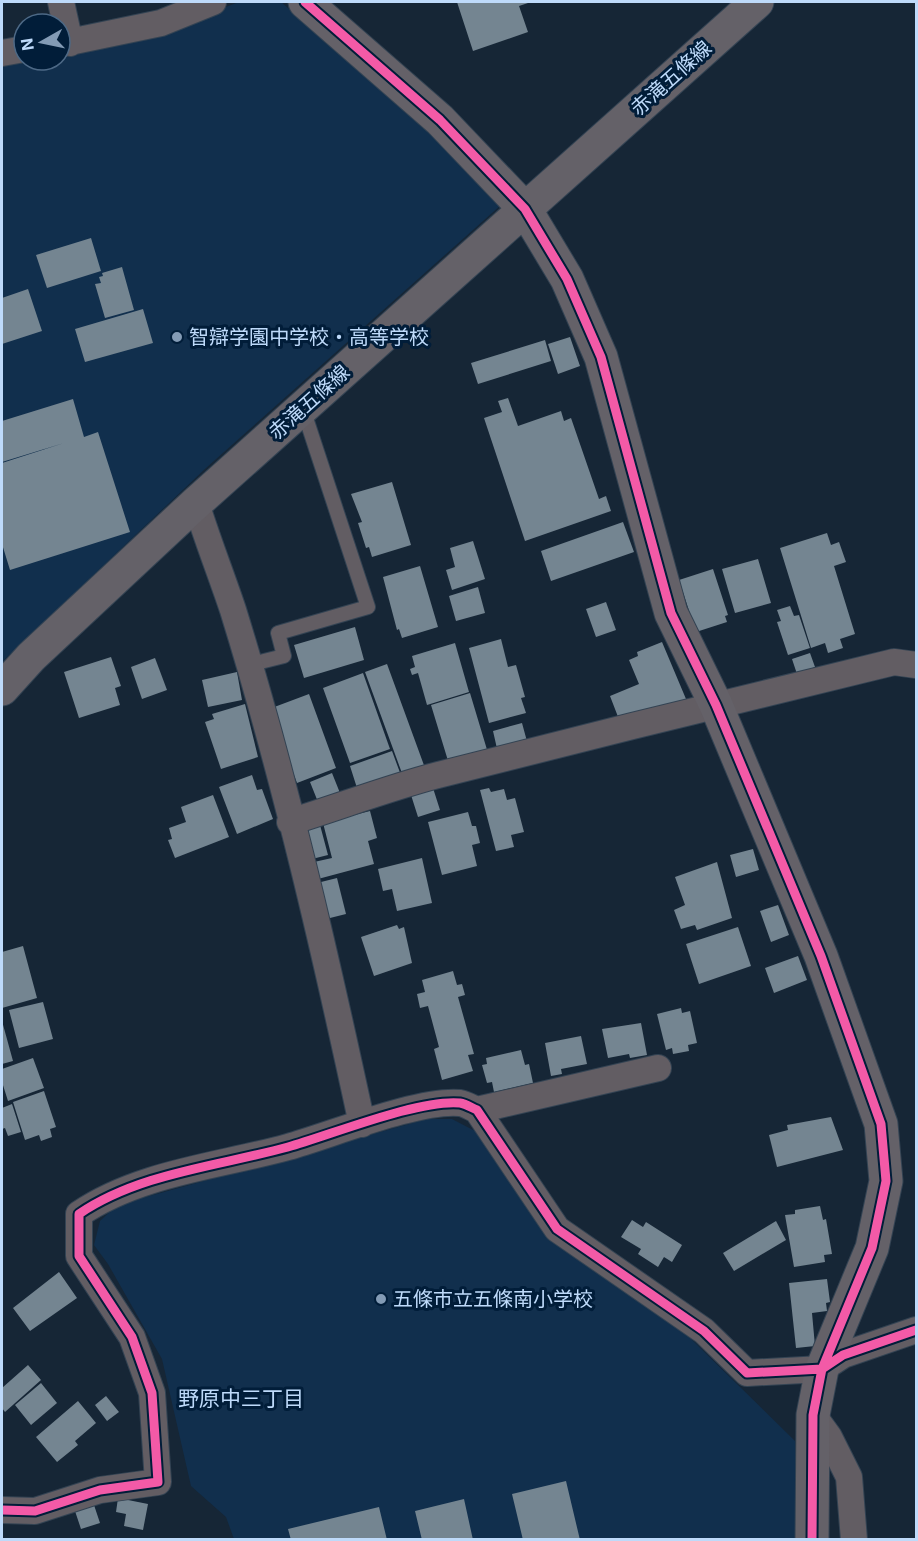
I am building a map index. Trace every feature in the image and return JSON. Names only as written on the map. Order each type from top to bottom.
[{"type":"street","points":[[72,41],[161,22],[213,2]]},
{"type":"street","points":[[305,2],[440,120],[525,209],[567,279],[601,357],[671,613],[716,705],[821,956],[881,1124],[886,1181],[872,1248],[822,1369],[813,1415],[812,1539]]},
{"type":"street","name":"赤滝五條線","points":[[2,689],[31,657],[196,503],[757,2]]},
{"type":"street","points":[[196,503],[232,608],[290,822],[330,974],[362,1124]]},
{"type":"street","points":[[290,822],[436,776],[716,705],[894,663],[916,665]]},
{"type":"street","points":[[477,1110],[658,1068]]},
{"type":"street","points":[[2,1510],[35,1510],[100,1490],[158,1482],[152,1393],[132,1337],[79,1256],[80,1214],[104,1197],[152,1182],[288,1147],[425,1107],[461,1103],[477,1110],[557,1229],[704,1331],[747,1373],[822,1369],[843,1355],[916,1330]]},
{"type":"street","points":[[813,1415],[829,1437],[849,1477],[854,1539]]},
{"type":"lane","points":[[248,665],[284,656],[278,633],[368,607],[302,407]]},
{"type":"shaded area","name":"智辯学園中学校・高等学校","points":[[239,2],[281,2],[410,114],[501,205],[206,468],[2,662],[2,61],[12,61],[12,72],[72,72],[72,52],[184,23]]},
{"type":"shaded area","name":"五條市立五條南小学校","points":[[427,1119],[452,1119],[475,1131],[537,1223],[576,1258],[686,1334],[795,1441],[800,1539],[234,1539],[226,1517],[191,1486],[162,1359],[108,1264],[94,1245],[100,1221],[117,1205]]},
{"type":"building","points":[[457,2],[531,2],[519,6],[528,32],[473,51]]},
{"type":"building","points":[[91,238],[101,271],[47,288],[36,255]]},
{"type":"building","points":[[122,267],[134,310],[105,318],[95,284],[101,283],[99,277],[103,276],[102,273]]},
{"type":"building","points":[[28,289],[42,331],[2,344],[2,298]]},
{"type":"building","points":[[143,309],[153,343],[85,362],[75,329]]},
{"type":"building","points":[[570,337],[580,366],[558,374],[548,344]]},
{"type":"building","points":[[545,340],[551,361],[478,384],[471,363]]},
{"type":"building","points":[[508,398],[518,426],[561,411],[564,421],[571,418],[599,499],[606,496],[611,511],[525,541],[484,418],[502,412],[498,401]]},
{"type":"building","points":[[73,399],[84,437],[98,432],[130,532],[10,570],[2,544],[2,463],[64,443],[2,462],[2,421]]},
{"type":"building","points":[[392,482],[411,545],[372,557],[369,547],[366,548],[358,523],[362,522],[351,494]]},
{"type":"building","points":[[623,522],[634,552],[551,581],[541,551]]},
{"type":"building","points":[[827,533],[831,545],[839,542],[846,562],[834,566],[855,634],[840,639],[843,648],[828,653],[825,643],[811,648],[780,548]]},
{"type":"building","points":[[473,541],[485,579],[452,590],[446,570],[455,567],[450,548]]},
{"type":"building","points":[[758,559],[771,603],[735,613],[722,569]]},
{"type":"building","points":[[420,566],[438,627],[402,638],[399,629],[397,630],[383,577]]},
{"type":"building","points":[[713,569],[728,615],[725,616],[727,622],[696,632],[679,580]]},
{"type":"building","points":[[478,587],[485,613],[456,621],[449,596]]},
{"type":"building","points":[[606,602],[616,630],[596,637],[586,609]]},
{"type":"building","points":[[790,606],[794,616],[799,615],[810,648],[788,655],[777,622],[781,621],[777,610]]},
{"type":"building","points":[[355,627],[364,660],[304,678],[294,645]]},
{"type":"building","points":[[501,639],[508,667],[516,665],[525,697],[521,698],[526,713],[489,723],[469,648]]},
{"type":"building","points":[[662,642],[686,699],[654,713],[620,722],[610,696],[639,684],[629,660],[638,656],[637,652]]},
{"type":"building","points":[[455,643],[469,692],[427,705],[418,673],[412,675],[410,669],[415,667],[412,656]]},
{"type":"building","points":[[810,653],[815,667],[797,674],[792,659]]},
{"type":"building","points":[[111,657],[121,686],[115,688],[120,705],[79,718],[64,672]]},
{"type":"building","points":[[155,658],[167,690],[142,699],[131,667]]},
{"type":"building","points":[[387,664],[425,768],[403,776],[365,672]]},
{"type":"building","points":[[237,672],[242,700],[208,707],[202,680]]},
{"type":"building","points":[[363,673],[390,749],[350,763],[323,688]]},
{"type":"building","points":[[470,693],[488,753],[449,764],[431,705]]},
{"type":"building","points":[[309,694],[336,768],[297,783],[269,709]]},
{"type":"building","points":[[245,704],[258,757],[221,769],[205,722],[214,719],[212,714]]},
{"type":"building","points":[[522,723],[528,745],[498,753],[493,731]]},
{"type":"building","points":[[392,751],[402,778],[357,788],[350,766]]},
{"type":"building","points":[[332,773],[342,798],[320,807],[310,782]]},
{"type":"building","points":[[252,775],[257,790],[262,789],[273,819],[237,834],[219,787]]},
{"type":"building","points":[[433,788],[440,810],[418,817],[411,795]]},
{"type":"building","points":[[489,788],[491,792],[504,789],[507,800],[515,798],[524,832],[511,835],[514,847],[496,851],[480,790]]},
{"type":"building","points":[[213,795],[229,837],[175,858],[168,840],[172,839],[169,828],[186,822],[181,807]]},
{"type":"building","points":[[370,811],[377,838],[368,841],[374,864],[318,879],[314,862],[332,858],[323,823]]},
{"type":"building","points":[[468,812],[472,826],[476,826],[480,843],[472,845],[477,866],[442,875],[428,822]]},
{"type":"building","points":[[320,825],[328,855],[312,859],[304,829]]},
{"type":"building","points":[[753,849],[759,870],[736,877],[730,855]]},
{"type":"building","points":[[422,858],[432,903],[397,911],[392,889],[383,891],[378,869]]},
{"type":"building","points":[[717,862],[732,918],[697,930],[695,925],[681,929],[674,910],[685,905],[675,877]]},
{"type":"building","points":[[337,878],[346,914],[326,919],[317,883]]},
{"type":"building","points":[[778,905],[789,935],[771,942],[760,911]]},
{"type":"building","points":[[397,925],[399,929],[404,927],[412,963],[374,976],[361,937]]},
{"type":"building","points":[[738,927],[751,966],[699,984],[686,944]]},
{"type":"building","points":[[23,946],[37,998],[2,1008],[2,952]]},
{"type":"building","points":[[798,956],[807,980],[774,993],[765,968]]},
{"type":"building","points":[[453,971],[457,985],[462,984],[465,995],[458,997],[474,1054],[468,1055],[473,1071],[442,1080],[434,1049],[439,1047],[428,1006],[420,1008],[417,994],[425,992],[422,980]]},
{"type":"building","points":[[43,1002],[53,1039],[19,1048],[9,1010]]},
{"type":"building","points":[[681,1008],[682,1013],[690,1011],[697,1043],[688,1045],[689,1051],[673,1054],[672,1048],[666,1050],[657,1014]]},
{"type":"building","points":[[2,1021],[13,1061],[2,1064]]},
{"type":"building","points":[[641,1023],[647,1055],[630,1058],[629,1054],[608,1058],[602,1029]]},
{"type":"building","points":[[581,1036],[587,1064],[561,1069],[562,1074],[551,1076],[545,1043]]},
{"type":"building","points":[[521,1050],[525,1065],[529,1064],[533,1083],[494,1092],[492,1082],[487,1083],[482,1065],[487,1064],[486,1058]]},
{"type":"building","points":[[33,1058],[44,1088],[8,1101],[2,1082],[2,1069]]},
{"type":"building","points":[[44,1091],[56,1127],[50,1129],[52,1137],[41,1141],[39,1135],[25,1140],[13,1102]]},
{"type":"building","points":[[12,1104],[21,1132],[8,1136],[5,1128],[2,1129],[2,1108]]},
{"type":"building","points":[[831,1117],[843,1150],[777,1167],[769,1135],[788,1130],[787,1125]]},
{"type":"building","points":[[820,1206],[823,1220],[826,1219],[832,1254],[824,1255],[825,1262],[794,1267],[785,1215],[795,1214],[795,1210]]},
{"type":"building","points":[[632,1220],[643,1227],[646,1222],[682,1245],[672,1262],[664,1257],[658,1267],[638,1254],[641,1249],[621,1237]]},
{"type":"building","points":[[776,1221],[786,1240],[734,1271],[723,1253]]},
{"type":"building","points":[[59,1272],[77,1298],[30,1331],[13,1308]]},
{"type":"building","points":[[827,1279],[830,1302],[826,1303],[827,1311],[812,1313],[815,1346],[796,1348],[789,1283]]},
{"type":"building","points":[[28,1365],[41,1380],[5,1412],[2,1408],[2,1388]]},
{"type":"building","points":[[41,1383],[57,1403],[31,1425],[15,1405]]},
{"type":"building","points":[[106,1396],[119,1412],[107,1421],[95,1405]]},
{"type":"building","points":[[78,1401],[96,1423],[75,1441],[78,1445],[57,1462],[36,1437]]},
{"type":"building","points":[[566,1481],[580,1540],[523,1540],[512,1494]]},
{"type":"building","points":[[118,1498],[148,1504],[143,1530],[124,1526],[126,1514],[116,1512]]},
{"type":"building","points":[[464,1499],[473,1540],[422,1540],[415,1511]]},
{"type":"building","points":[[94,1505],[100,1523],[81,1529],[75,1511]]},
{"type":"building","points":[[379,1507],[387,1540],[291,1540],[288,1529]]},
{"type":"cycle path","points":[[305,2],[440,120],[525,209],[567,279],[601,357],[671,613],[716,705],[821,956],[881,1124],[886,1181],[872,1248],[822,1369],[813,1415],[812,1540]]},
{"type":"cycle path","points":[[2,1510],[35,1511],[100,1490],[158,1482],[152,1393],[132,1337],[79,1256],[79,1214],[102,1200],[153,1180],[288,1147],[422,1106],[460,1103],[477,1110],[557,1229],[704,1331],[747,1373],[822,1369],[843,1355],[916,1330]]},
{"type":"place","name":"智辯学園中学校・高等学校","points":[[177,337]]},
{"type":"place","name":"五條市立五條南小学校","points":[[381,1299]]},
{"type":"district","name":"野原中三丁目","points":[[241,1399]]}]
